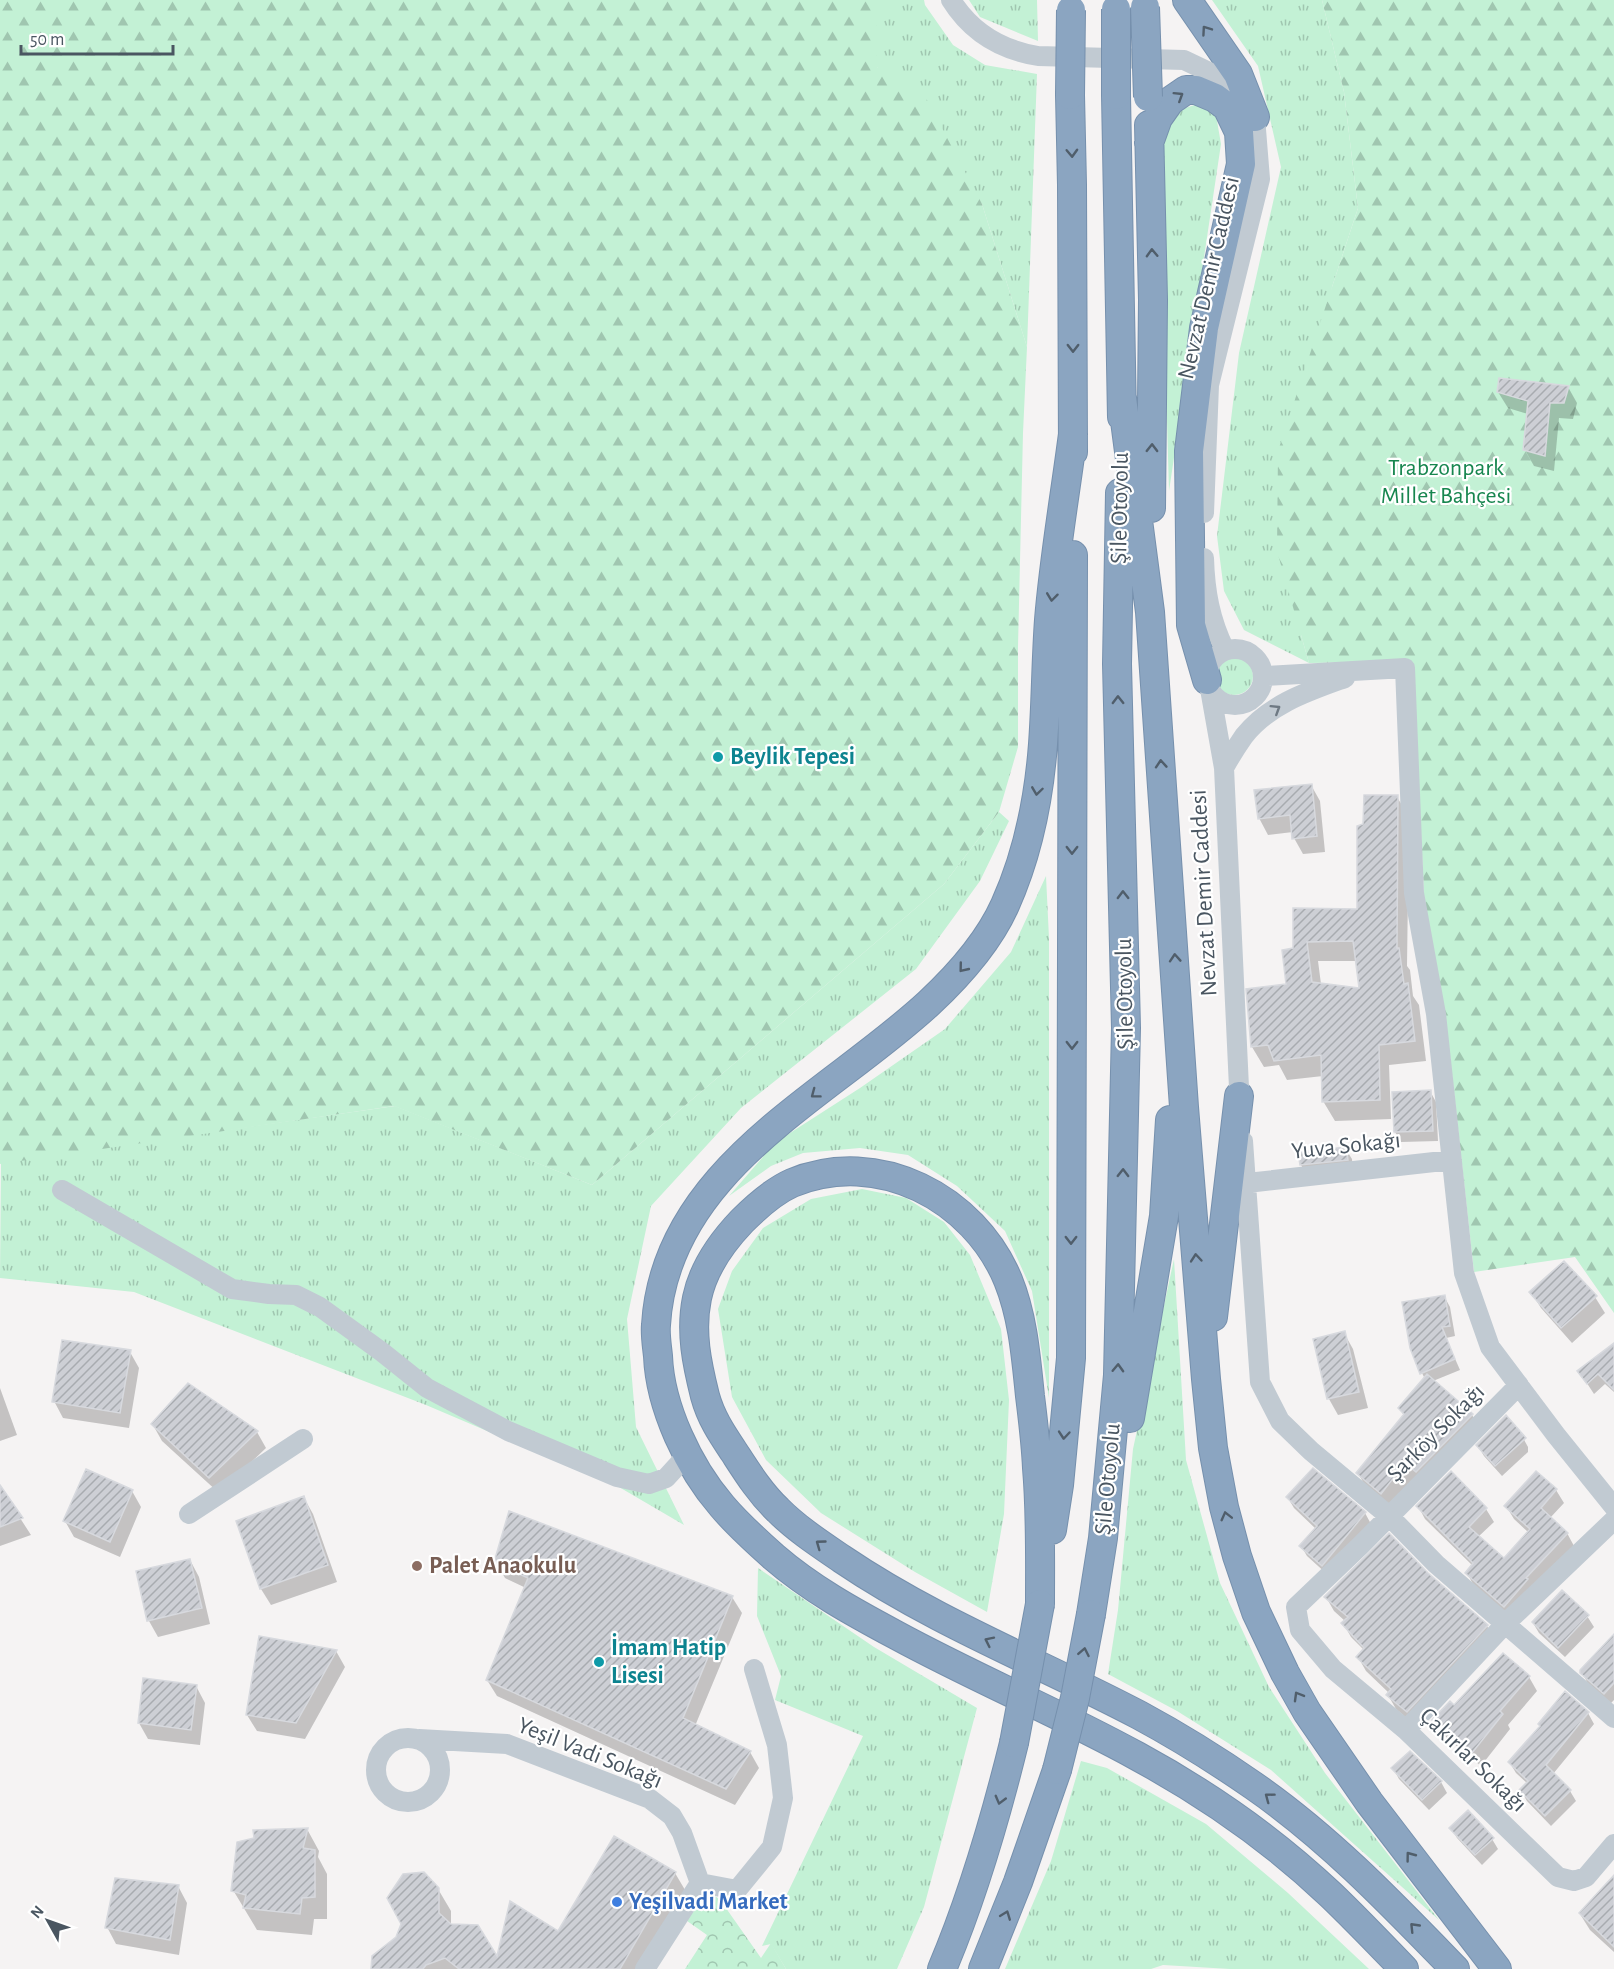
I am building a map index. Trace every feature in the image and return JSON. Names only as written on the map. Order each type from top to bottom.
[{"type":"highway","points":[[1187,0],[1238,74],[1255,117]]},
{"type":"highway","points":[[1145,4],[1153,300],[1150,612]]},
{"type":"highway","name":"Şile Otoyolu","points":[[942,1969],[980,1869],[1014,1743],[1041,1604],[1059,1485],[1071,1358],[1073,435],[1071,5]]},
{"type":"highway","name":"Şile Otoyolu","points":[[983,1969],[1018,1882],[1056,1770],[1075,1698],[1103,1538],[1118,1375],[1126,1028],[1117,664],[1122,398],[1116,5]]},
{"type":"highway","points":[[1149,143],[1158,118],[1170,101],[1186,90],[1196,90],[1215,98],[1227,107],[1239,132],[1241,164],[1204,328],[1189,452],[1191,625],[1208,684]]},
{"type":"highway","points":[[1122,398],[1150,612],[1184,1107],[1206,1379],[1213,1448],[1224,1507],[1247,1587],[1272,1646],[1302,1702],[1336,1756],[1430,1884],[1497,1969]]},
{"type":"highway","points":[[1073,435],[1049,618],[1043,749],[1035,804],[1019,869],[1003,910],[980,947],[951,982],[904,1026],[751,1145],[710,1190],[680,1237],[664,1278],[656,1325],[658,1372],[667,1406],[687,1455],[718,1502],[747,1532],[805,1582],[855,1613],[935,1656],[1089,1731],[1187,1785],[1238,1819],[1288,1857],[1329,1894],[1404,1969]]},
{"type":"highway","points":[[1103,1538],[1136,1393],[1164,1216],[1178,999]]},
{"type":"highway","points":[[1206,1379],[1239,1096]]},
{"type":"highway","points":[[1041,1604],[1038,1470],[1026,1359],[1019,1315],[1008,1281],[994,1252],[954,1208],[928,1190],[904,1180],[870,1172],[834,1172],[791,1183],[757,1206],[730,1234],[705,1274],[697,1297],[694,1319],[695,1360],[711,1416],[754,1483],[778,1510],[819,1543],[869,1578],[939,1616],[1142,1716],[1255,1786],[1307,1826],[1378,1890],[1455,1969]]},
{"type":"street","points":[[951,0],[961,15],[979,32],[1000,46],[1017,53],[1038,57],[1184,60],[1228,81],[1255,117]]},
{"type":"street","name":"Nevzat Demir Caddesi","points":[[1225,650],[1213,627],[1204,581],[1203,490],[1209,385],[1260,179],[1255,117]]},
{"type":"street","points":[[1224,768],[1261,685],[1258,659],[1252,653],[1234,648],[1225,650],[1211,662],[1208,684],[1215,697],[1232,705],[1242,705],[1251,701],[1261,685],[1365,670],[1405,668],[1414,893],[1436,1014],[1464,1273],[1491,1347],[1556,1436],[1614,1507]]},
{"type":"street","points":[[1224,768],[1245,735],[1272,710],[1307,692],[1365,670]]},
{"type":"street","name":"Nevzat Demir Caddesi","points":[[1208,684],[1224,768],[1239,1096],[1260,1382],[1280,1421],[1311,1451],[1389,1516],[1436,1564],[1614,1718]]},
{"type":"street","name":"Yuva Sokağı","points":[[1247,1183],[1452,1160]]},
{"type":"street","points":[[62,1190],[232,1289],[296,1295],[320,1307],[427,1388],[508,1431],[617,1477],[649,1485],[666,1478],[687,1455]]},
{"type":"street","name":"Şarköy Sokağı","points":[[1300,1630],[1296,1607],[1519,1386]]},
{"type":"street","points":[[189,1514],[303,1439]]},
{"type":"street","points":[[1406,1730],[1506,1623],[1614,1520]]},
{"type":"street","name":"Çakırlar Sokağı","points":[[1300,1630],[1333,1669],[1406,1730],[1558,1877],[1574,1881],[1586,1877],[1614,1844]]},
{"type":"street","points":[[645,1969],[700,1883],[737,1890],[772,1846],[783,1798],[777,1745],[754,1669]]},
{"type":"street","name":"Yeşil Vadi Sokağı","points":[[419,1739],[507,1744],[650,1799],[672,1816],[682,1833],[700,1883]]},
{"type":"green space","points":[[0,0],[877,0],[877,67],[926,98],[982,204],[1027,347],[1018,647],[1018,747],[999,812],[944,884],[592,1185],[394,1106],[0,1164]]},
{"type":"green space","points":[[877,0],[924,0],[925,5],[953,45],[985,65],[1037,74],[1027,347],[982,204],[877,67]]},
{"type":"green space","points":[[969,0],[1037,0],[1038,41],[980,17]]},
{"type":"green space","points":[[1212,0],[1322,0],[1344,92],[1358,208],[1332,287],[1301,635],[1309,663],[1244,630],[1224,591],[1217,536],[1239,353],[1281,167],[1258,66]]},
{"type":"green space","name":"Trabzonpark Millet Bahçesi","points":[[1322,0],[1614,0],[1614,1313],[1575,1257],[1474,1272],[1450,1056],[1425,916],[1413,664],[1309,663],[1277,551],[1278,451],[1358,208],[1344,92]]},
{"type":"green space","points":[[1201,103],[1216,115],[1221,144],[1169,491],[1159,138],[1179,110]]},
{"type":"green space","points":[[1234,657],[1248,662],[1253,676],[1248,690],[1234,695],[1220,690],[1215,676],[1220,662]]},
{"type":"green space","points":[[999,812],[1009,821],[980,881],[916,969],[741,1108],[651,1206],[627,1319],[636,1427],[684,1525],[619,1487],[426,1405],[134,1292],[0,1278],[1,1162],[395,1106],[592,1185],[944,884]]},
{"type":"green space","points":[[1046,876],[1049,938],[1049,1398],[1032,1291],[1005,1231],[957,1186],[908,1155],[860,1148],[803,1153],[771,1166],[729,1196],[776,1142],[860,1088],[945,1029],[1011,952]]},
{"type":"green space","points":[[862,1189],[906,1198],[944,1222],[970,1255],[1001,1329],[1009,1400],[1004,1514],[987,1612],[915,1572],[821,1513],[766,1460],[732,1397],[718,1309],[732,1271],[763,1228],[811,1199]]},
{"type":"green space","points":[[1174,1259],[1186,1460],[1220,1583],[1269,1687],[1325,1773],[1439,1920],[1271,1770],[1177,1711],[1108,1674],[1118,1610],[1133,1449]]},
{"type":"green space","points":[[758,1568],[874,1647],[977,1708],[924,1907],[897,1969],[786,1969],[771,1944],[762,1946],[863,1736],[775,1700],[781,1676],[757,1616]]},
{"type":"green space","points":[[1081,1761],[1107,1768],[1206,1824],[1288,1893],[1369,1969],[1230,1969],[1163,1965],[1151,1969],[1005,1969],[1051,1861]]},
{"type":"green space","points":[[700,1883],[721,1901],[761,1958],[771,1943],[786,1969],[685,1969],[707,1935],[680,1916]]},
{"type":"building","points":[[1499,378],[1569,386],[1564,403],[1550,403],[1545,456],[1523,450],[1528,401],[1497,392]]},
{"type":"building","points":[[1312,784],[1317,836],[1292,839],[1290,815],[1258,819],[1254,790]]},
{"type":"building","points":[[1364,795],[1398,795],[1397,948],[1399,948],[1404,984],[1408,983],[1415,1041],[1379,1045],[1380,1100],[1322,1102],[1321,1055],[1274,1061],[1268,1045],[1251,1047],[1246,989],[1286,984],[1282,950],[1293,948],[1293,908],[1357,909],[1357,826],[1363,824]],"holes":[[[1353,941],[1359,988],[1312,982],[1307,942]]]},
{"type":"building","points":[[1431,1090],[1433,1131],[1394,1132],[1392,1092]]},
{"type":"building","points":[[1346,1147],[1348,1160],[1300,1165],[1298,1152]]},
{"type":"building","points":[[1564,1261],[1597,1296],[1561,1328],[1529,1292]]},
{"type":"building","points":[[1445,1295],[1450,1326],[1442,1327],[1455,1359],[1420,1374],[1410,1348],[1402,1302]]},
{"type":"building","points":[[1345,1331],[1359,1392],[1327,1399],[1313,1339]]},
{"type":"building","points":[[62,1340],[131,1350],[120,1413],[52,1402]]},
{"type":"building","points":[[1614,1343],[1614,1390],[1598,1374],[1587,1384],[1577,1371]]},
{"type":"building","points":[[1427,1374],[1473,1414],[1416,1472],[1405,1463],[1381,1494],[1356,1473],[1404,1414],[1398,1408]]},
{"type":"building","points":[[188,1383],[258,1431],[209,1478],[151,1424]]},
{"type":"building","points":[[1506,1415],[1526,1438],[1495,1466],[1476,1445]]},
{"type":"building","points":[[1313,1468],[1366,1512],[1322,1566],[1299,1546],[1317,1526],[1286,1497]]},
{"type":"building","points":[[86,1469],[133,1490],[110,1542],[63,1521]]},
{"type":"building","points":[[1451,1471],[1487,1508],[1469,1527],[1504,1558],[1530,1529],[1504,1506],[1536,1471],[1557,1489],[1541,1508],[1568,1533],[1526,1578],[1528,1579],[1504,1607],[1465,1573],[1473,1563],[1416,1506]]},
{"type":"building","points":[[0,1485],[23,1518],[0,1527]]},
{"type":"building","points":[[304,1496],[328,1565],[260,1589],[236,1521]]},
{"type":"building","name":"İmam Hatip Lisesi","points":[[509,1511],[733,1596],[683,1718],[751,1751],[726,1789],[486,1680],[528,1578],[494,1562]]},
{"type":"building","points":[[1389,1533],[1428,1573],[1488,1625],[1407,1712],[1386,1695],[1391,1689],[1356,1657],[1364,1648],[1341,1623],[1348,1617],[1324,1597]]},
{"type":"building","points":[[190,1559],[202,1608],[147,1621],[136,1571]]},
{"type":"building","points":[[1562,1590],[1589,1615],[1558,1648],[1532,1622]]},
{"type":"building","points":[[1614,1634],[1614,1683],[1604,1694],[1580,1673],[1580,1670]]},
{"type":"building","points":[[259,1636],[337,1650],[296,1723],[246,1715]]},
{"type":"building","points":[[1503,1653],[1530,1676],[1500,1711],[1503,1714],[1472,1753],[1432,1720],[1450,1701],[1454,1705]]},
{"type":"building","points":[[143,1678],[197,1685],[191,1730],[138,1723]]},
{"type":"building","points":[[1565,1691],[1589,1712],[1546,1765],[1571,1790],[1545,1816],[1519,1790],[1528,1781],[1508,1762],[1540,1726],[1538,1724]]},
{"type":"building","points":[[1410,1751],[1442,1781],[1422,1800],[1391,1768]]},
{"type":"building","points":[[1468,1810],[1494,1838],[1475,1855],[1449,1828]]},
{"type":"building","points":[[308,1828],[303,1848],[315,1850],[315,1897],[302,1898],[300,1914],[243,1908],[246,1895],[231,1891],[237,1842],[254,1838],[253,1830]]},
{"type":"building","points":[[614,1836],[676,1872],[620,1969],[459,1969],[445,1958],[426,1965],[423,1969],[371,1969],[372,1956],[396,1937],[401,1924],[387,1898],[403,1874],[424,1872],[439,1888],[439,1913],[451,1924],[478,1925],[497,1956],[510,1901],[558,1931]]},
{"type":"building","points":[[1614,1875],[1614,1947],[1579,1913]]},
{"type":"building","points":[[115,1878],[179,1885],[170,1940],[105,1928]]},
{"type":"place","name":"Beylik Tepesi","points":[[718,757]]},
{"type":"place","name":"Palet Anaokulu","points":[[417,1566]]},
{"type":"place","name":"İmam Hatip Lisesi","points":[[599,1662]]},
{"type":"place","name":"Yeşilvadi Market","points":[[617,1902]]}]
